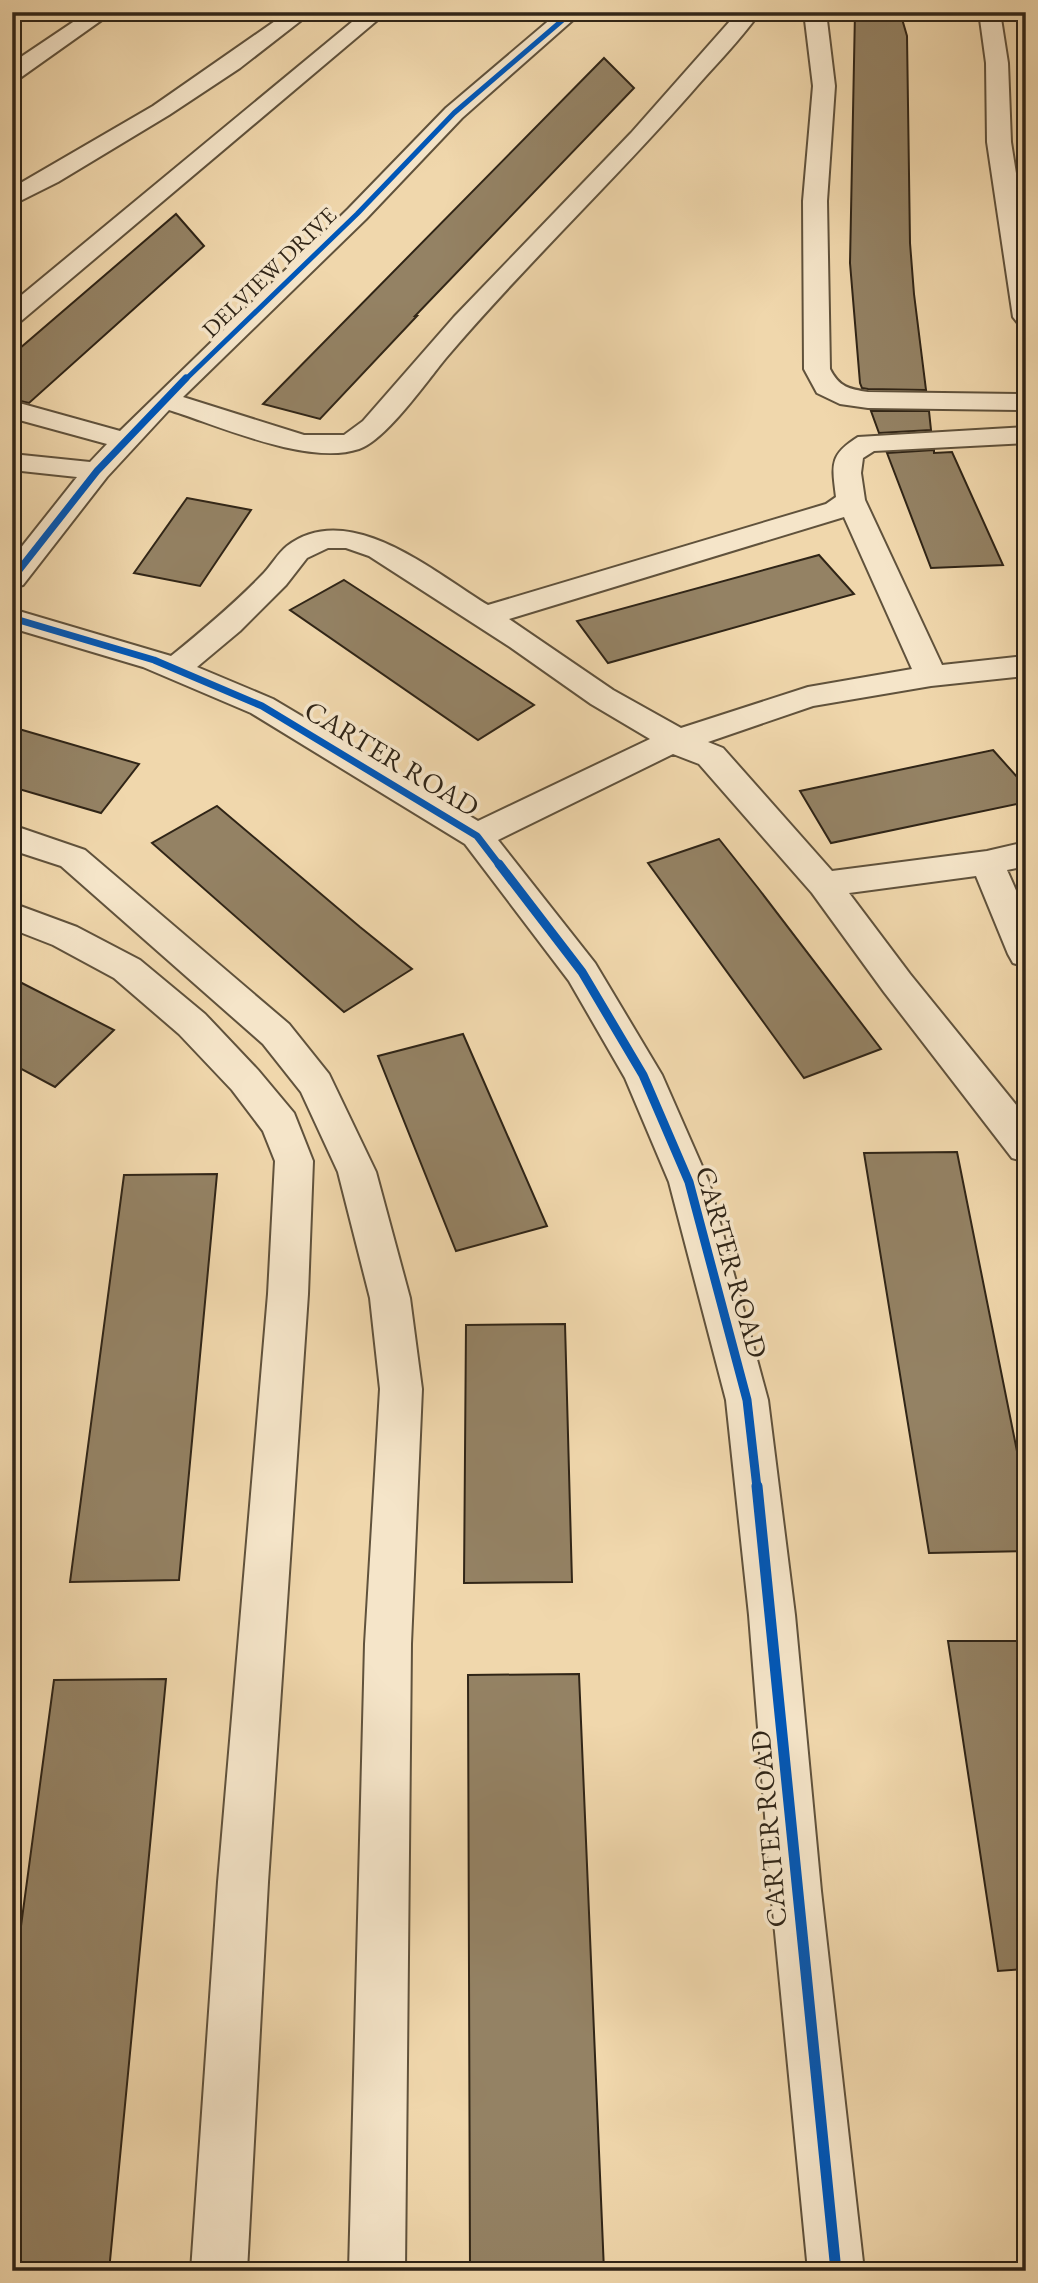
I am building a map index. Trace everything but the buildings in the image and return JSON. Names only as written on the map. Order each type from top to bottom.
[{"type":"street","points":[[12,73],[103,12]]},
{"type":"street","points":[[12,198],[195,91],[302,12]]},
{"type":"street","points":[[12,316],[377,12]]},
{"type":"street","name":"DELVIEW DRIVE","points":[[12,579],[97,471],[164,400],[357,214],[454,113],[572,12]]},
{"type":"street","points":[[164,400],[302,443],[332,445],[352,442],[373,427],[463,322],[639,138],[750,12]]},
{"type":"street","points":[[814,12],[824,86],[815,201],[817,369],[826,387],[840,396],[867,400],[1026,402]]},
{"type":"street","points":[[989,12],[997,63],[999,142],[1019,238],[1026,317]]},
{"type":"street","points":[[999,142],[1026,143]]},
{"type":"street","points":[[12,409],[126,441]]},
{"type":"street","points":[[931,676],[851,500],[847,473],[850,454],[868,443],[1026,435]]},
{"type":"street","points":[[12,462],[97,471]]},
{"type":"street","points":[[485,616],[836,510],[851,500]]},
{"type":"street","points":[[175,669],[238,615],[275,579],[297,552],[323,539],[349,539],[379,550],[485,616],[602,697],[678,741],[711,756],[824,884],[897,983],[1026,1147]]},
{"type":"street","name":"CARTER ROAD","points":[[12,618],[154,660],[262,706],[477,836],[582,972],[643,1075],[689,1182],[747,1400],[772,1615],[796,1891],[836,2271]]},
{"type":"street","points":[[477,836],[662,746],[808,697],[931,676],[1026,666]]},
{"type":"street","points":[[12,837],[73,858],[284,1044],[316,1084],[357,1172],[390,1298],[401,1389],[388,1644],[377,2271]]},
{"type":"street","points":[[824,884],[987,863],[1026,854]]},
{"type":"street","points":[[987,863],[1026,954]]},
{"type":"street","points":[[12,915],[65,936],[127,969],[192,1024],[245,1080],[280,1124],[294,1161],[288,1294],[243,1882],[219,2271]]},
{"type":"cycle path","points":[[12,579],[97,471],[164,400],[357,214],[454,113],[572,12]]},
{"type":"cycle path","points":[[12,618],[154,660],[262,706],[477,836],[582,972],[643,1075],[689,1182],[747,1400],[772,1615],[796,1891],[836,2271]]}]
